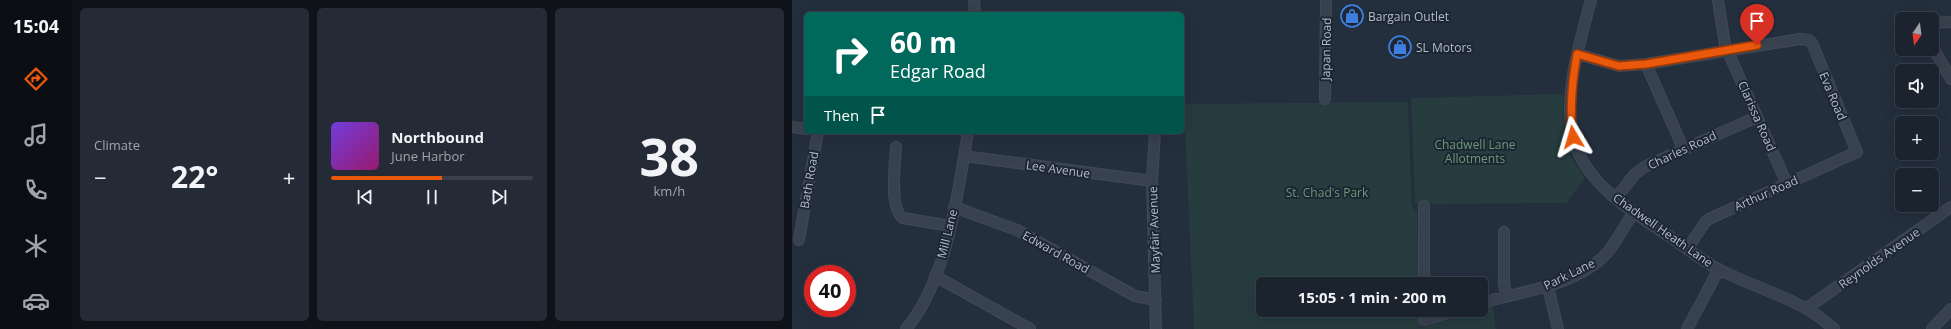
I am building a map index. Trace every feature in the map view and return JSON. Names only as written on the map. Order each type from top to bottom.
[{"type":"street","points":[[974,0],[975,12]]},
{"type":"street","name":"Japan Road","points":[[1325,99],[1326,0]]},
{"type":"street","name":"Chadwell Heath Lane","points":[[1591,0],[1577,54],[1572,91],[1571,120],[1573,137],[1585,164],[1599,183],[1634,212],[1719,269],[1783,296],[1807,308],[1834,329]]},
{"type":"street","name":"Clarissa Road","points":[[1718,0],[1725,45],[1787,184]]},
{"type":"street","points":[[1939,23],[1951,22]]},
{"type":"street","name":"Eva Road","points":[[1728,50],[1800,39],[1809,40],[1812,43],[1857,152]]},
{"type":"street","points":[[1577,54],[1619,66],[1646,64],[1728,50]]},
{"type":"street","points":[[1938,56],[1951,79]]},
{"type":"street","points":[[1646,64],[1683,148]]},
{"type":"street","name":"Charles Road","points":[[1616,198],[1635,174],[1646,166],[1683,148],[1757,117]]},
{"type":"street","points":[[792,127],[804,129]]},
{"type":"street","name":"Bath Road","points":[[799,240],[796,228],[818,134]]},
{"type":"street","name":"Mill Lane","points":[[906,329],[924,304],[936,276],[950,226],[968,134]]},
{"type":"street","name":"Mayfair Avenue","points":[[1154,134],[1152,181],[1156,329]]},
{"type":"street","points":[[896,147],[894,178],[896,209],[899,215],[903,218],[950,226]]},
{"type":"street","name":"Arthur Road","points":[[1688,249],[1706,221],[1711,218],[1857,152]]},
{"type":"street","name":"Lee Avenue","points":[[964,156],[1152,181]]},
{"type":"street","points":[[1424,206],[1424,277]]},
{"type":"street","name":"Edward Road","points":[[954,207],[1017,230],[1135,296],[1156,300]]},
{"type":"street","name":"Reynolds Avenue","points":[[1807,308],[1951,207]]},
{"type":"street","name":"Park Lane","points":[[1488,301],[1548,287],[1595,263],[1607,252],[1634,212]]},
{"type":"street","points":[[1504,232],[1504,283],[1506,296]]},
{"type":"street","points":[[1687,329],[1719,269]]},
{"type":"street","points":[[936,276],[1030,329]]},
{"type":"street","points":[[1548,287],[1558,329]]},
{"type":"street","points":[[1932,329],[1951,310]]},
{"type":"green space","name":"Chadwell Lane Allotments","points":[[1563,94],[1564,128],[1571,157],[1585,178],[1566,203],[1415,204],[1411,98]]},
{"type":"green space","name":"St. Chad's Park","points":[[1408,102],[1412,206],[1417,212],[1418,277],[1256,277],[1256,317],[1419,317],[1420,328],[1456,317],[1488,317],[1488,308],[1493,306],[1496,329],[1194,329],[1184,104]]},
{"type":"place","name":"Bargain Outlet","points":[[1352,16]]},
{"type":"place","name":"SL Motors","points":[[1400,47]]},
{"type":"route","points":[[1573,137],[1571,120],[1572,91],[1577,54],[1619,66],[1646,64],[1757,45]]}]
